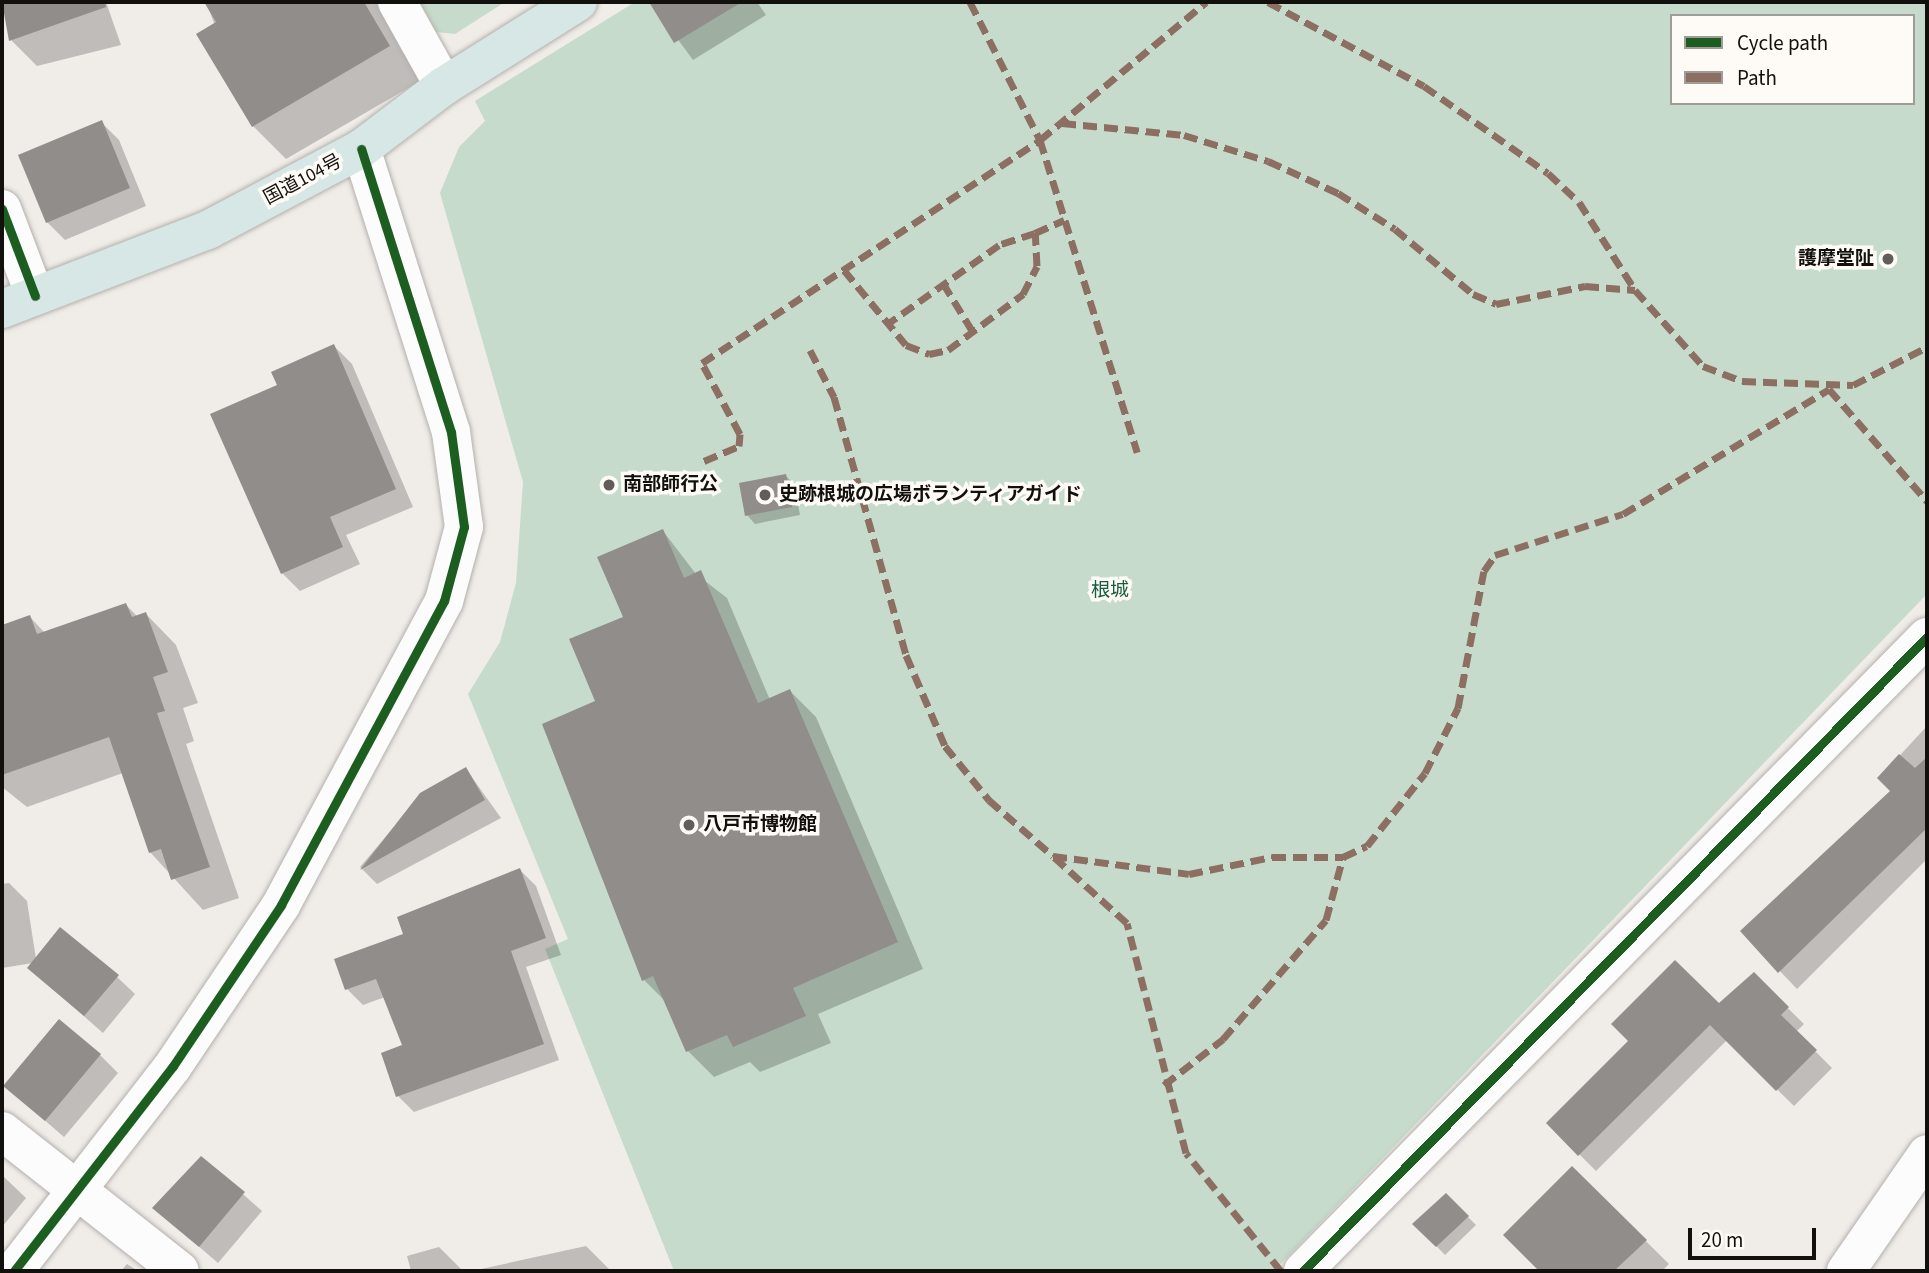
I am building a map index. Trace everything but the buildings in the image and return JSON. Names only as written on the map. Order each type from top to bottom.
[{"type":"highway","name":"国道104号","points":[[18,303],[208,230],[361,149],[444,86],[578,2]]},
{"type":"street","points":[[397,2],[444,86]]},
{"type":"street","points":[[13,1271],[173,1066],[281,905],[444,601],[464,527],[452,432],[361,149]]},
{"type":"street","points":[[2,209],[18,303]]},
{"type":"street","points":[[1303,1271],[1927,637]]},
{"type":"street","points":[[2,1130],[180,1271]]},
{"type":"street","points":[[1846,1271],[1927,1154]]},
{"type":"green space","points":[[420,2],[505,2],[455,34],[436,32]]},
{"type":"green space","name":"根城","points":[[635,2],[1927,2],[1927,594],[1274,1271],[674,1271],[545,949],[568,939],[468,694],[500,642],[516,583],[523,482],[440,193],[459,147],[485,121],[475,101]]},
{"type":"marked path","points":[[970,2],[1040,140],[1137,452]]},
{"type":"marked path","points":[[704,461],[739,446],[740,434],[702,363],[1040,140],[1206,2]]},
{"type":"marked path","points":[[1268,2],[1424,86],[1548,173],[1579,202],[1635,290]]},
{"type":"marked path","points":[[1062,123],[1184,135],[1268,161],[1338,193],[1395,229],[1473,294],[1496,304],[1585,286],[1635,290],[1703,366],[1742,381],[1853,385],[1927,347]]},
{"type":"marked path","points":[[1035,233],[1064,220]]},
{"type":"marked path","points":[[844,270],[906,345],[929,354],[948,350],[1023,294],[1037,266],[1035,233],[999,245],[889,323]]},
{"type":"marked path","points":[[943,283],[973,332]]},
{"type":"marked path","points":[[810,350],[834,397],[906,655],[945,746],[989,800],[1053,856]]},
{"type":"marked path","points":[[1281,1271],[1186,1153],[1127,923],[1053,856],[1189,874],[1272,857],[1343,857],[1367,846],[1425,773],[1458,708],[1484,571],[1495,555],[1623,514],[1829,389],[1927,501]]},
{"type":"marked path","points":[[1164,1085],[1223,1039],[1326,920],[1343,857]]},
{"type":"cycle path","points":[[14,1271],[173,1066],[281,905],[444,601],[464,527],[451,432],[361,149]]},
{"type":"cycle path","points":[[2,209],[35,296]]},
{"type":"cycle path","points":[[1303,1271],[1927,637]]},
{"type":"place","name":"護摩堂阯","points":[[1888,259]]},
{"type":"place","name":"南部師行公","points":[[609,485]]},
{"type":"place","name":"史跡根城の広場ボランティアガイド","points":[[765,495]]},
{"type":"place","name":"八戸市博物館","points":[[689,825]]}]
